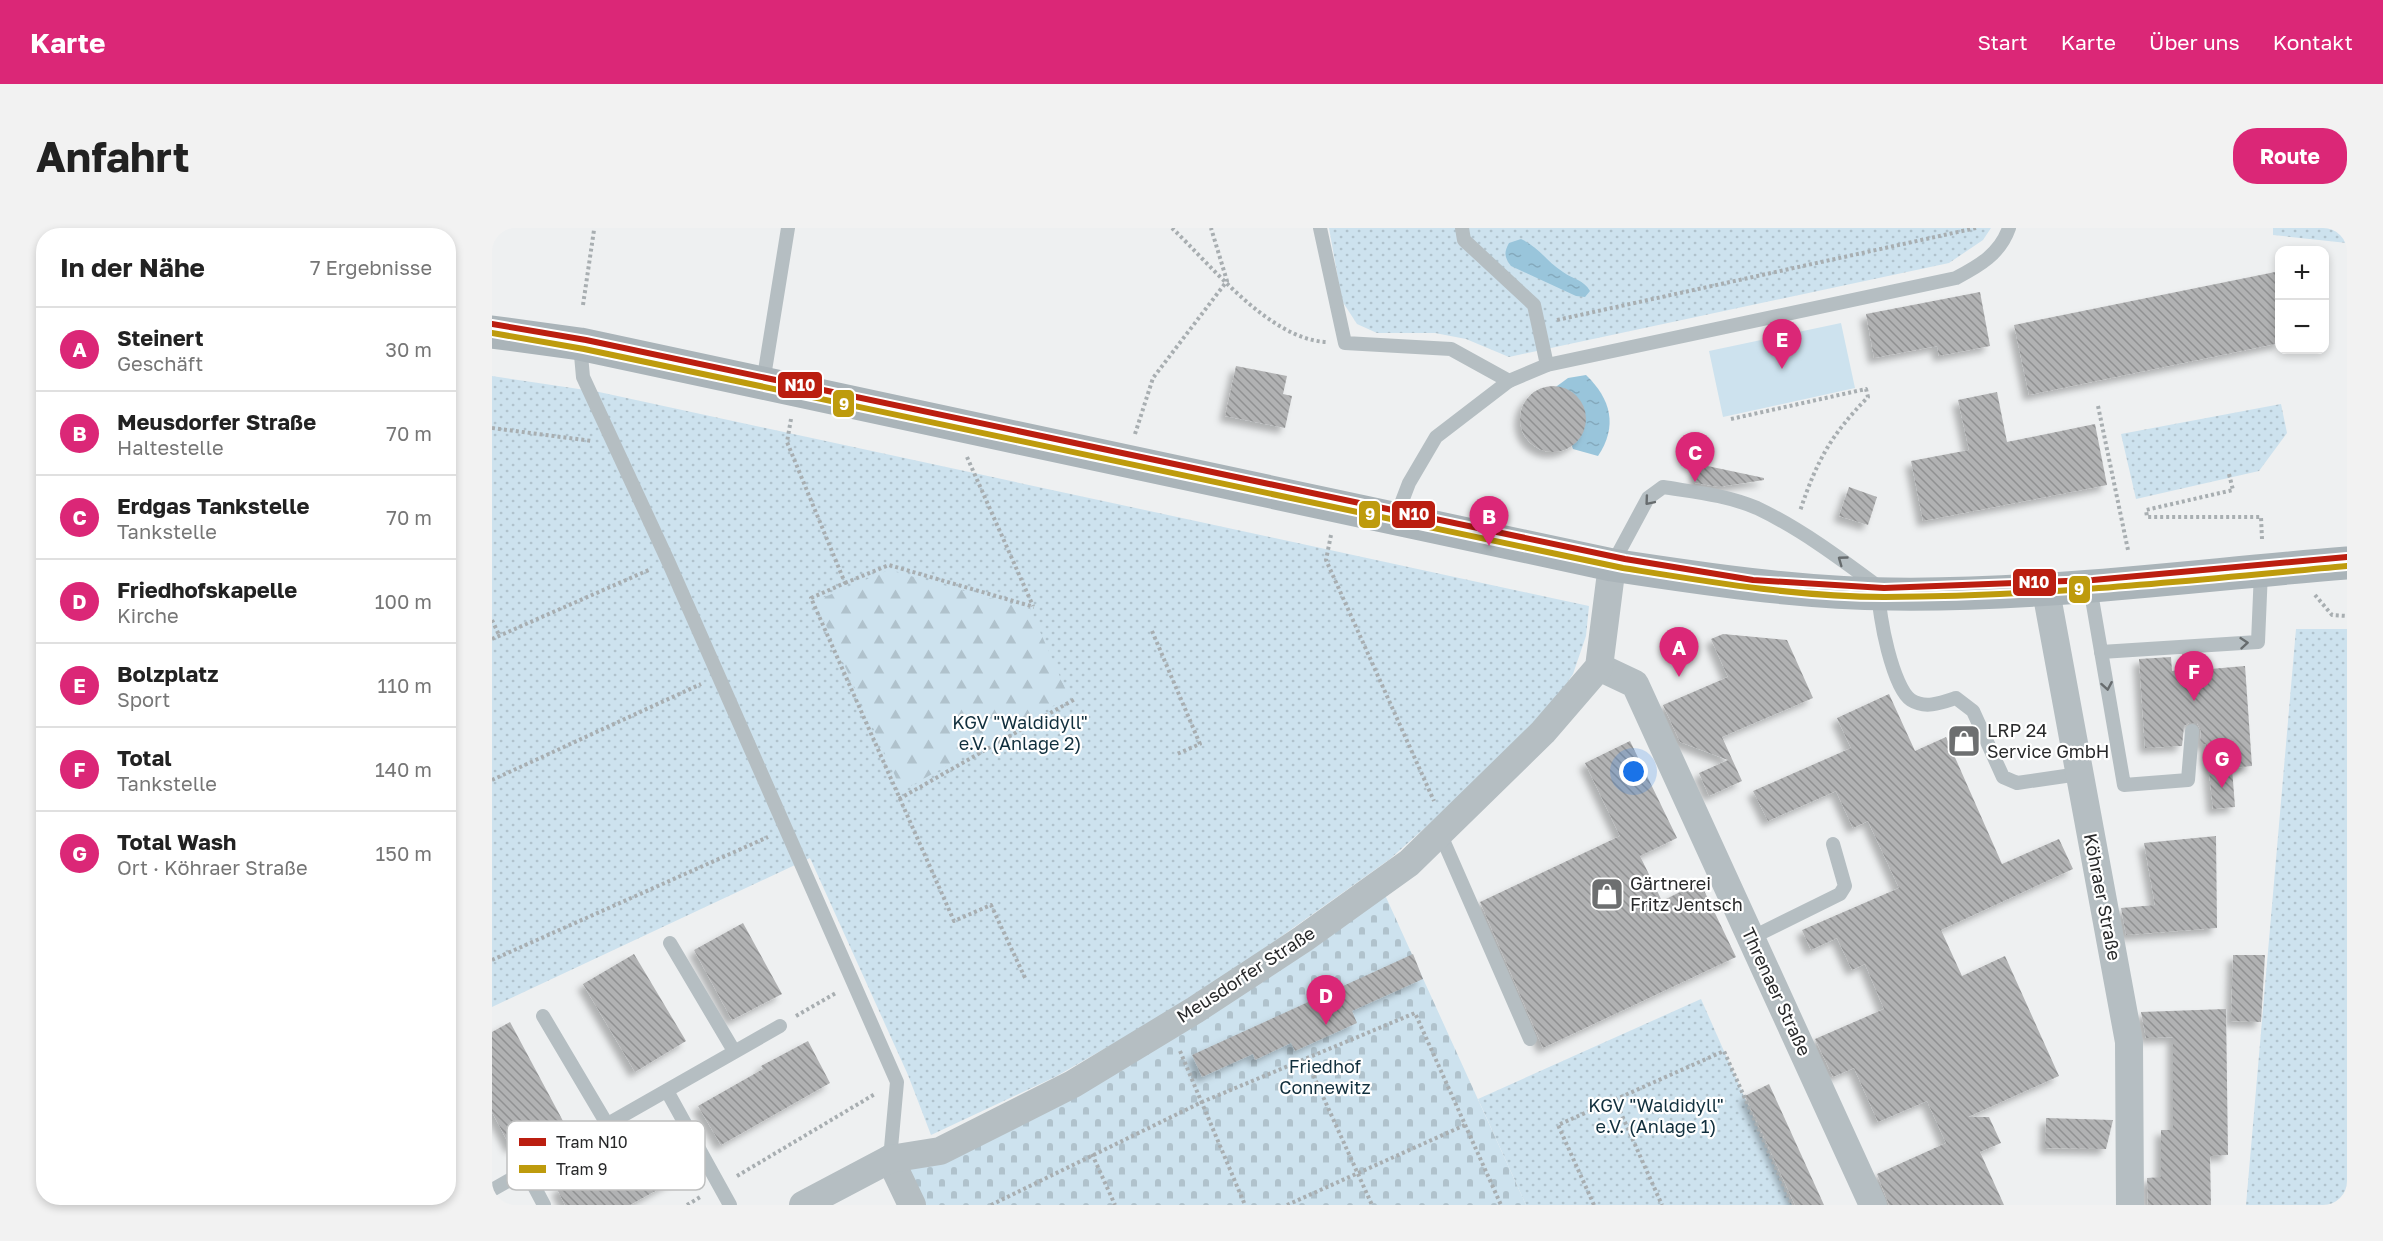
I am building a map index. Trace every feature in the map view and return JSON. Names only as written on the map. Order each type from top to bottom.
[{"type":"main road","points":[[492,332],[580,344],[1612,565],[1756,587],[1884,594],[2046,591],[2090,587],[2261,554],[2347,563]]},
{"type":"street","points":[[1599,667],[1612,565]]},
{"type":"street","name":"Köhraer Straße","points":[[2046,591],[2129,1042],[2130,1205]]},
{"type":"street","name":"Meusdorfer Straße","points":[[803,1205],[890,1159],[940,1151],[1073,1084],[1134,1048],[1303,939],[1409,863],[1543,732],[1599,667]]},
{"type":"street","name":"Threnaer Straße","points":[[1599,667],[1635,684],[1873,1205]]},
{"type":"street","points":[[890,1159],[912,1205]]},
{"type":"lane","points":[[763,383],[788,228]]},
{"type":"lane","points":[[1320,228],[1345,342],[1451,349],[1509,381]]},
{"type":"lane","points":[[1462,228],[1464,240],[1534,305],[1547,365]]},
{"type":"lane","points":[[1396,517],[1409,483],[1436,437],[1509,381],[1547,365],[1956,278],[1984,263],[2005,241],[2009,228]]},
{"type":"lane","points":[[580,344],[583,377],[668,561],[897,1082],[890,1159]]},
{"type":"lane","points":[[1612,565],[1648,498],[1663,488],[1714,495],[1756,508],[1794,529],[1884,594],[1886,644],[1899,682],[1908,699],[1922,705],[1956,698],[1973,711],[2003,777],[2017,783],[2079,774]]},
{"type":"lane","points":[[2102,652],[2259,642],[2261,554]]},
{"type":"lane","points":[[2090,587],[2124,785],[2188,780],[2192,731]]},
{"type":"lane","points":[[2189,648],[2190,670]]},
{"type":"lane","points":[[1443,829],[1530,1039]]},
{"type":"lane","points":[[1751,938],[1840,894],[1845,886],[1833,844]]},
{"type":"lane","points":[[670,943],[734,1051]]},
{"type":"lane","points":[[543,1016],[605,1121]]},
{"type":"lane","points":[[612,1121],[780,1026]]},
{"type":"lane","points":[[667,1091],[684,1121]]},
{"type":"lane","points":[[705,1159],[730,1205]]},
{"type":"lane","points":[[492,1190],[507,1182]]},
{"type":"lane","points":[[536,1190],[544,1205]]},
{"type":"path","points":[[1172,228],[1261,315],[1308,341]]},
{"type":"path","points":[[1210,228],[1227,281]]},
{"type":"path","points":[[1538,324],[1976,228]]},
{"type":"path","points":[[583,304],[594,230]]},
{"type":"path","points":[[1126,460],[1153,378],[1227,281]]},
{"type":"path","points":[[1731,419],[1866,389],[1868,397],[1839,427],[1815,468],[1794,529]]},
{"type":"path","points":[[2098,406],[2128,550]]},
{"type":"path","points":[[790,419],[787,442],[845,583]]},
{"type":"path","points":[[492,428],[613,444]]},
{"type":"path","points":[[967,455],[1034,607],[889,565],[811,598],[954,921],[991,905],[1026,980]]},
{"type":"path","points":[[2229,474],[2233,490],[2145,510],[2147,517],[2261,518],[2261,554]]},
{"type":"path","points":[[1331,535],[1326,560],[1443,829]]},
{"type":"path","points":[[492,639],[668,561]]},
{"type":"path","points":[[2315,595],[2332,615],[2347,616]]},
{"type":"path","points":[[492,620],[499,635]]},
{"type":"path","points":[[1152,631],[1200,744],[1177,754]]},
{"type":"path","points":[[492,780],[717,676]]},
{"type":"path","points":[[899,799],[1075,699]]},
{"type":"path","points":[[492,960],[785,829]]},
{"type":"path","points":[[780,1026],[853,984]]},
{"type":"path","points":[[991,1205],[1202,1102],[1415,1013],[1501,1205]]},
{"type":"path","points":[[1594,1205],[1558,1125],[1724,1051],[1792,1205]]},
{"type":"path","points":[[1184,1059],[1245,1205]]},
{"type":"path","points":[[1306,1059],[1372,1205]]},
{"type":"path","points":[[687,1205],[897,1082]]},
{"type":"path","points":[[1615,1100],[1662,1205]]},
{"type":"path","points":[[1287,1205],[1465,1125]]},
{"type":"path","points":[[1092,1154],[1115,1205]]},
{"type":"green space","points":[[1329,228],[1991,228],[1983,240],[1949,263],[1509,357],[1466,339],[1435,333],[1377,333],[1357,324],[1342,301]]},
{"type":"green space","points":[[2273,228],[2347,228],[2347,243],[2273,235]]},
{"type":"green space","points":[[1841,323],[1855,388],[1723,417],[1709,351]]},
{"type":"green space","name":"KGV \"Waldidyll\" e.V. (Anlage 2)","points":[[492,376],[599,392],[1589,606],[1586,636],[1573,674],[1546,714],[1502,759],[1390,859],[1240,966],[1144,1026],[1055,1077],[931,1135],[908,1075],[810,858],[492,1007]]},
{"type":"green space","points":[[2281,404],[2287,433],[2259,471],[2136,499],[2121,434]]},
{"type":"green space","points":[[889,570],[1030,609],[1069,697],[902,791],[815,601]]},
{"type":"green space","points":[[2296,629],[2347,629],[2347,1205],[2246,1205]]},
{"type":"green space","name":"Friedhof Connewitz","points":[[1380,884],[1526,1205],[912,1205],[890,1159],[940,1151]]},
{"type":"green space","name":"KGV \"Waldidyll\" e.V. (Anlage 1)","points":[[1701,999],[1792,1205],[1526,1205],[1478,1099]]},
{"type":"water","points":[[1521,239],[1533,246],[1557,268],[1585,284],[1590,291],[1585,297],[1576,296],[1511,266],[1506,257],[1506,249],[1509,243]]},
{"type":"water","points":[[1586,375],[1595,384],[1609,413],[1608,434],[1598,456],[1573,449],[1553,389],[1568,378]]},
{"type":"building","points":[[2275,272],[2275,344],[2029,395],[2014,325]]},
{"type":"building","points":[[1980,292],[1990,346],[1939,356],[1937,346],[1874,358],[1866,314]]},
{"type":"building","points":[[1236,366],[1287,376],[1283,394],[1292,396],[1285,428],[1225,416]]},
{"type":"building","points":[[1553,386],[1566,389],[1576,396],[1583,406],[1586,419],[1583,432],[1576,442],[1566,449],[1553,452],[1540,449],[1530,442],[1523,432],[1520,419],[1523,406],[1530,396],[1540,389]]},
{"type":"building","points":[[1997,392],[2007,442],[2095,424],[2107,485],[1923,521],[1911,461],[1969,450],[1958,400]]},
{"type":"building","points":[[1698,464],[1764,478],[1764,480],[1719,487],[1695,483]]},
{"type":"building","points":[[1849,487],[1877,497],[1868,525],[1839,516]]},
{"type":"building","points":[[1723,634],[1787,640],[1813,698],[1722,737],[1742,781],[1709,796],[1699,773],[1728,760],[1680,742],[1663,705],[1728,677],[1711,639]]},
{"type":"building","points":[[2171,657],[2172,671],[2181,670],[2183,675],[2190,679],[2195,677],[2199,670],[2245,666],[2252,766],[2232,768],[2235,807],[2213,809],[2206,744],[2200,744],[2201,731],[2197,723],[2184,726],[2182,746],[2145,748],[2139,659]]},
{"type":"building","points":[[1889,694],[1915,751],[1946,737],[2002,864],[2059,839],[2073,869],[1941,930],[1962,976],[2005,956],[2059,1076],[1968,1117],[1989,1117],[2001,1143],[1980,1152],[2004,1205],[1889,1205],[1877,1174],[1946,1143],[1927,1101],[1878,1122],[1854,1068],[1833,1077],[1815,1039],[1884,1009],[1865,964],[1852,970],[1837,938],[1811,950],[1802,930],[1899,888],[1868,821],[1853,828],[1836,791],[1768,821],[1753,791],[1851,748],[1837,718]]},
{"type":"building","points":[[1630,741],[1677,838],[1640,856],[1662,901],[1700,882],[1736,957],[1543,1048],[1480,902],[1620,836],[1585,763]]},
{"type":"building","points":[[2216,836],[2217,928],[2126,935],[2121,908],[2155,905],[2144,843]]},
{"type":"building","points":[[743,923],[782,994],[732,1020],[694,950]]},
{"type":"building","points":[[634,954],[686,1041],[635,1072],[583,984]]},
{"type":"building","points":[[1413,954],[1423,979],[1352,1011],[1357,1023],[1295,1051],[1291,1043],[1255,1060],[1253,1054],[1202,1077],[1192,1055]]},
{"type":"building","points":[[2233,955],[2265,955],[2261,1022],[2231,1021]]},
{"type":"building","points":[[2226,1009],[2228,1155],[2210,1156],[2211,1205],[2148,1205],[2147,1178],[2161,1177],[2161,1130],[2173,1130],[2173,1037],[2146,1038],[2141,1012]]},
{"type":"building","points":[[510,1022],[563,1121],[507,1121],[507,1140],[492,1112],[492,1032]]},
{"type":"building","points":[[808,1041],[830,1083],[721,1145],[698,1106],[763,1069],[761,1066]]},
{"type":"building","points":[[1769,1084],[1824,1205],[1795,1205],[1745,1096]]},
{"type":"building","points":[[2046,1118],[2113,1120],[2106,1149],[2045,1148]]},
{"type":"building","points":[[558,1190],[657,1190],[630,1205],[565,1205]]},
{"type":"tram line","name":"N10","points":[[492,324],[586,340],[1625,559],[1753,580],[1884,588],[2093,580],[2347,557]]},
{"type":"tram line","name":"9","points":[[492,333],[584,349],[1623,568],[1754,588],[1885,597],[2000,594],[2116,587],[2347,566]]},
{"type":"place","name":"Bolzplatz","points":[[1782,369]]},
{"type":"place","name":"Erdgas Tankstelle","points":[[1695,482]]},
{"type":"place","name":"Meusdorfer Straße","points":[[1489,546]]},
{"type":"place","name":"Steinert","points":[[1679,677]]},
{"type":"place","name":"Total","points":[[2194,701]]},
{"type":"place","name":"LRP 24 Service GmbH","points":[[1964,741]]},
{"type":"place","name":"Total Wash","points":[[2222,788]]},
{"type":"place","name":"Gärtnerei Fritz Jentsch","points":[[1607,894]]},
{"type":"place","name":"Friedhofskapelle","points":[[1326,1025]]}]
